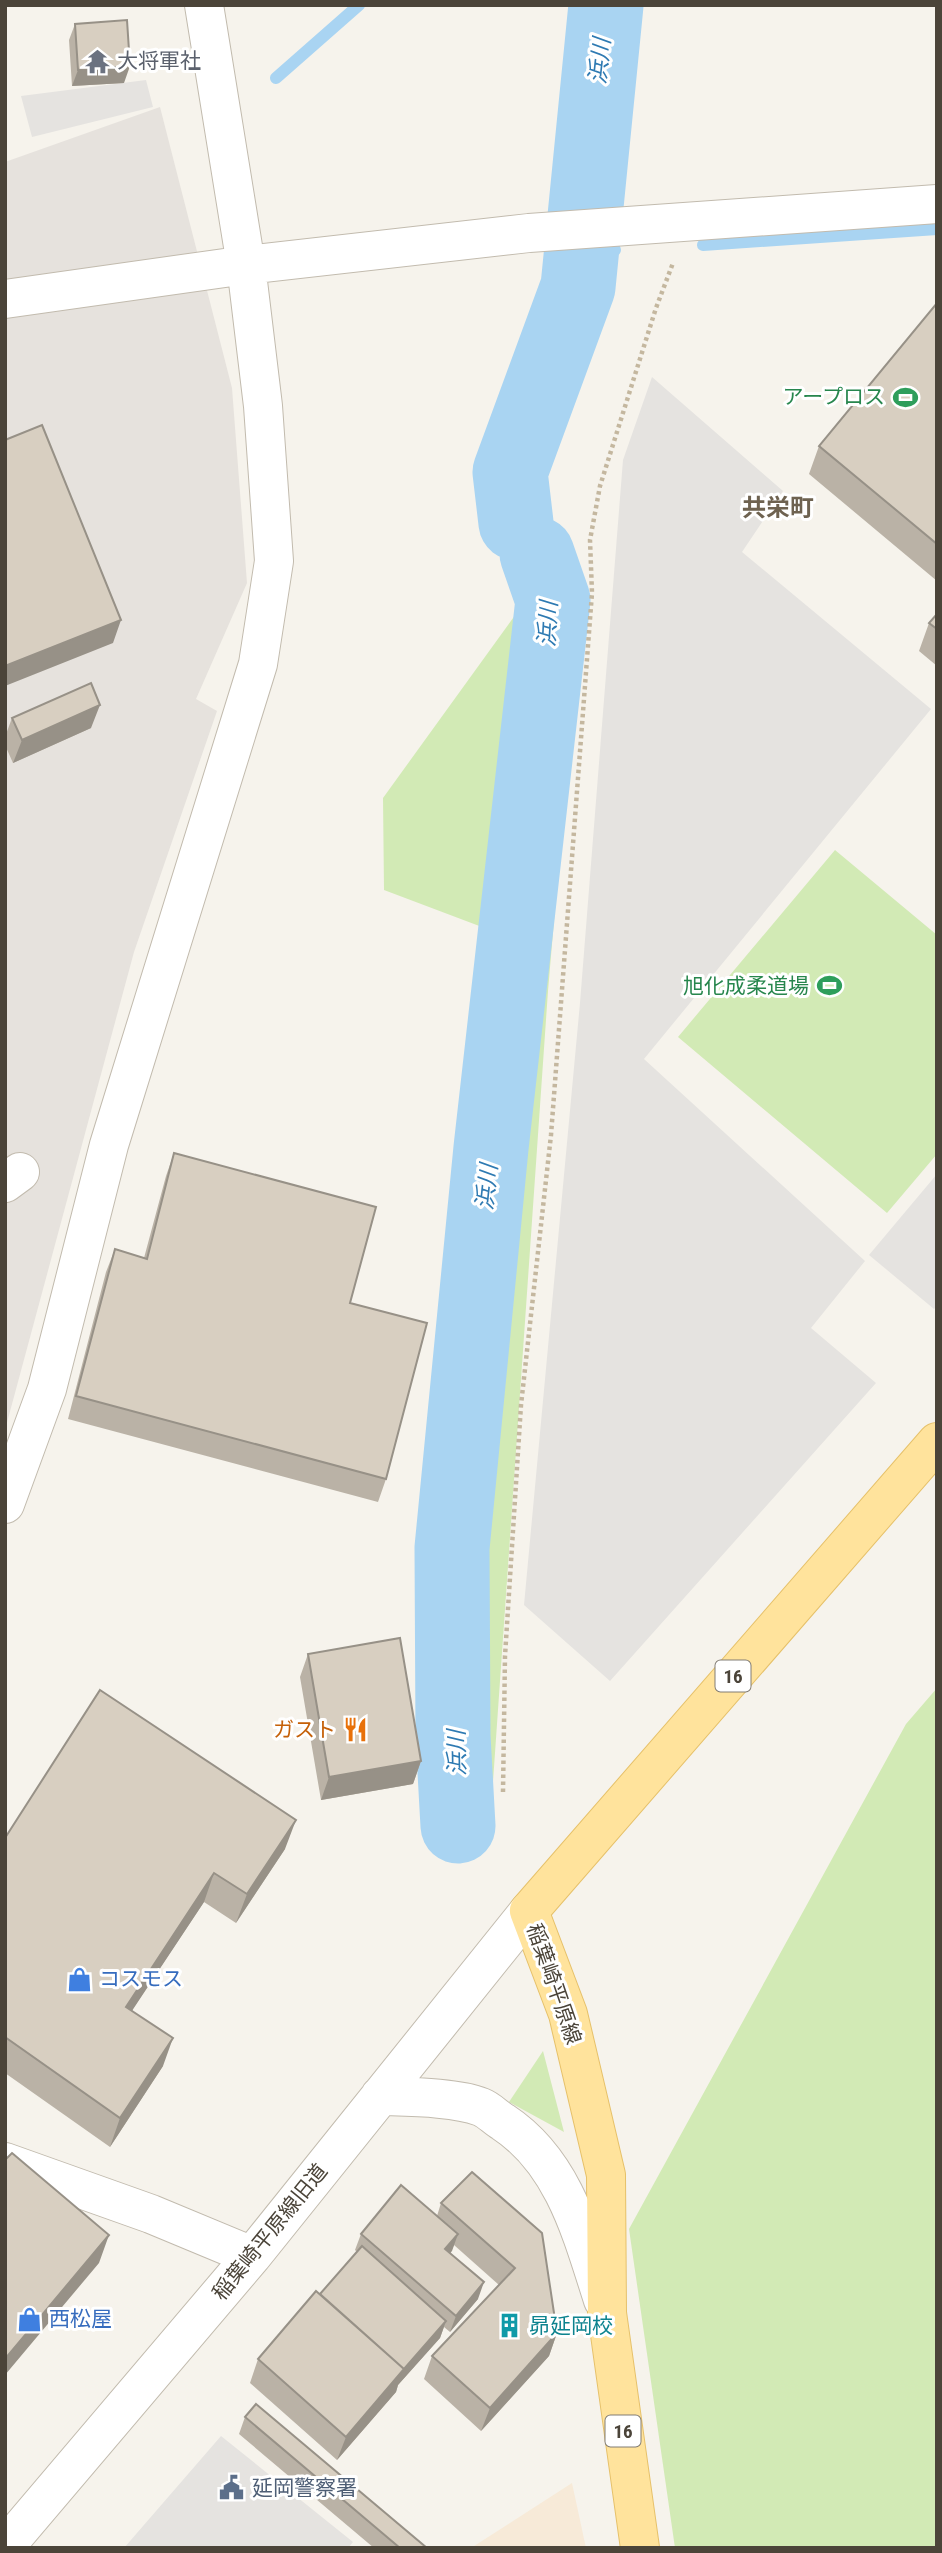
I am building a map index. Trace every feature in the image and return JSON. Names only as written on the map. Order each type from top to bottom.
[{"type":"main road","name":"稲葉崎平原線","points":[[640,2548],[607,2313],[606,2175],[568,2014],[529,1911],[937,1441]]},
{"type":"street","points":[[5,1504],[47,1389],[109,1144],[258,664],[274,561],[263,406],[246,265],[204,5]]},
{"type":"street","points":[[5,299],[246,265],[528,233],[937,204]]},
{"type":"street","name":"稲葉崎平原線旧道","points":[[5,2547],[252,2256],[529,1911]]},
{"type":"street","points":[[380,2096],[435,2099],[481,2107],[518,2132],[556,2176],[581,2233],[607,2313]]},
{"type":"street","points":[[5,2162],[150,2214],[252,2256]]},
{"type":"path","points":[[503,1792],[505,1656],[521,1405],[551,1135],[592,593],[590,540],[604,474],[656,309],[689,221]]},
{"type":"shaded area","points":[[146,80],[153,107],[32,137],[21,96]]},
{"type":"shaded area","points":[[160,107],[232,388],[247,583],[196,699],[217,711],[134,952],[5,1430],[5,162]]},
{"type":"shaded area","points":[[652,377],[783,491],[742,552],[931,709],[644,1059],[865,1261],[811,1328],[876,1383],[610,1681],[524,1605],[580,1003],[623,460]]},
{"type":"shaded area","points":[[937,1174],[937,1306],[934,1309],[869,1255]]},
{"type":"shaded area","name":"延岡警察署","points":[[221,2436],[353,2542],[348,2548],[124,2548]]},
{"type":"shaded area","points":[[572,2483],[586,2548],[471,2548]]},
{"type":"green space","points":[[544,268],[615,282],[563,433],[542,440],[538,511],[511,539],[494,495]]},
{"type":"green space","points":[[555,560],[582,592],[548,991],[492,1796],[468,1815],[444,1642],[482,927],[384,890],[383,798]]},
{"type":"green space","name":"旭化成柔道場","points":[[835,850],[937,935],[937,1154],[887,1213],[678,1037]]},
{"type":"green space","points":[[937,1688],[937,2548],[675,2548],[629,2229],[906,1724]]},
{"type":"green space","points":[[543,2051],[564,2132],[509,2102]]},
{"type":"water","points":[[579,5],[614,5],[588,188],[563,188]]},
{"type":"building","points":[[127,20],[130,66],[78,70],[75,24]]},
{"type":"building","name":"アープロス","points":[[937,303],[937,544],[819,446]]},
{"type":"building","points":[[42,425],[121,620],[5,666],[5,440]]},
{"type":"building","points":[[937,614],[937,629],[929,623]]},
{"type":"building","points":[[91,683],[100,705],[22,740],[12,718]]},
{"type":"building","points":[[174,1153],[376,1207],[350,1303],[427,1323],[386,1479],[76,1396],[115,1249],[147,1259]]},
{"type":"building","name":"ガスト","points":[[400,1638],[421,1761],[329,1777],[308,1654]]},
{"type":"building","name":"コスモス","points":[[100,1690],[296,1820],[247,1894],[214,1873],[126,2007],[173,2038],[120,2118],[5,2037],[5,1838]]},
{"type":"building","name":"西松屋","points":[[12,2153],[109,2235],[5,2359],[5,2160]]},
{"type":"building","name":"昴延岡校","points":[[472,2172],[542,2233],[557,2333],[490,2408],[432,2356],[515,2268],[441,2203]]},
{"type":"building","points":[[401,2185],[458,2234],[445,2249],[484,2282],[456,2316],[361,2234]]},
{"type":"building","points":[[362,2246],[446,2321],[404,2369],[320,2294]]},
{"type":"building","points":[[316,2291],[404,2369],[346,2437],[258,2359]]},
{"type":"building","points":[[256,2404],[427,2548],[400,2548],[245,2417]]},
{"type":"waterway","points":[[276,78],[359,5]]},
{"type":"waterway","name":"浜川","points":[[516,523],[510,472],[578,287],[606,5]]},
{"type":"waterway","points":[[703,245],[937,229]]},
{"type":"waterway","points":[[581,252],[615,250]]},
{"type":"waterway","name":"浜川","points":[[458,1826],[453,1736],[452,1548],[491,1148],[553,600],[537,554]]},
{"type":"place","name":"大将軍社","points":[[97,61]]},
{"type":"place","name":"アープロス","points":[[905,397]]},
{"type":"place","name":"旭化成柔道場","points":[[829,986]]},
{"type":"place","name":"ガスト","points":[[356,1730]]},
{"type":"place","name":"コスモス","points":[[79,1979]]},
{"type":"place","name":"西松屋","points":[[29,2319]]},
{"type":"place","name":"昴延岡校","points":[[509,2326]]},
{"type":"place","name":"延岡警察署","points":[[232,2488]]},
{"type":"district","name":"共栄町","points":[[778,508]]}]
